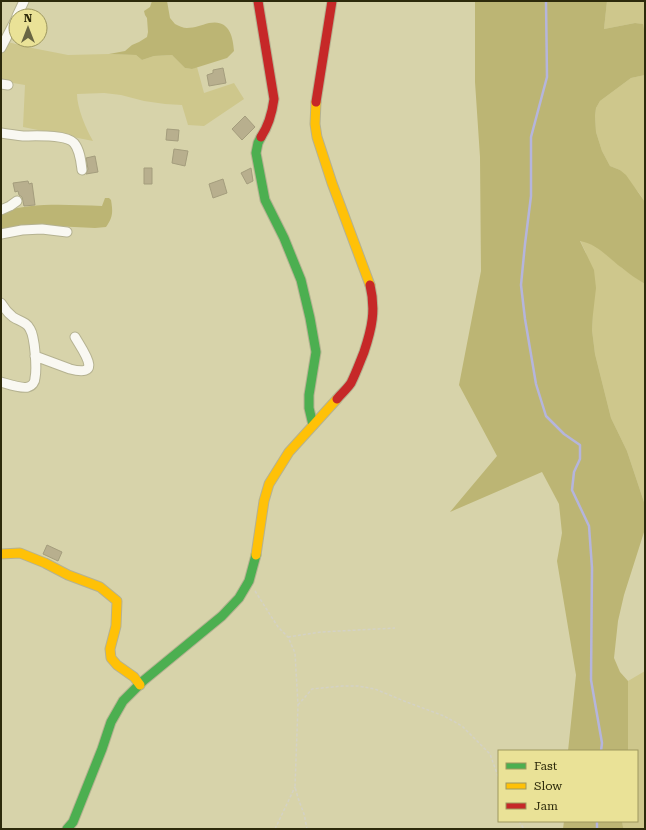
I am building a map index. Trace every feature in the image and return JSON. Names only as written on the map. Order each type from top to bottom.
[{"type":"street","points":[[258,1],[274,99],[272,112],[266,129],[258,143],[256,153],[265,200],[284,238],[301,280],[310,318],[316,352],[309,395],[309,408],[313,426]]},
{"type":"street","points":[[67,829],[73,822],[111,722],[123,701],[140,684],[222,616],[238,598],[249,581],[256,558],[264,501],[269,484],[289,452],[350,384],[359,366],[370,334],[373,314],[373,297],[369,280],[332,183],[317,138],[315,124],[316,103],[332,1]]},
{"type":"street","points":[[1,48],[8,34]]},
{"type":"street","points":[[1,133],[22,136],[56,137],[71,141],[74,143],[76,148],[82,170]]},
{"type":"street","points":[[1,210],[17,201]]},
{"type":"street","points":[[1,234],[42,229],[67,232]]},
{"type":"street","points":[[1,303],[9,314],[30,328],[33,337],[35,356],[35,378],[32,385],[26,388],[1,382]]},
{"type":"street","points":[[35,356],[70,370],[81,372],[87,370],[89,365],[88,360],[76,337]]},
{"type":"street","points":[[1,554],[20,553],[45,563],[68,575],[100,587],[117,601],[116,625],[110,656],[116,665],[130,673],[140,684]]},
{"type":"path","points":[[249,581],[278,627],[288,637],[295,653],[298,705],[295,787],[304,814],[307,829]]},
{"type":"path","points":[[288,637],[321,632],[396,628]]},
{"type":"path","points":[[298,705],[312,689],[342,686],[358,686],[375,689],[444,716],[462,726],[490,754],[498,776]]},
{"type":"path","points":[[275,829],[295,787]]},
{"type":"shaded area","points":[[152,1],[167,1],[170,18],[175,24],[181,27],[190,28],[216,22],[225,26],[231,34],[234,51],[227,58],[192,69],[185,68],[172,55],[154,56],[142,60],[136,55],[109,54],[125,51],[132,45],[147,37],[147,18],[144,11],[150,7]]},
{"type":"shaded area","points":[[475,1],[607,1],[604,29],[635,23],[643,24],[645,34],[645,75],[631,78],[600,101],[596,108],[595,116],[596,132],[602,151],[610,166],[620,170],[626,175],[645,202],[645,284],[627,272],[598,248],[580,241],[594,270],[596,288],[592,330],[595,354],[611,418],[627,451],[645,505],[645,529],[624,595],[618,621],[614,658],[620,672],[628,681],[628,750],[568,750],[576,675],[557,561],[562,533],[559,504],[542,472],[450,512],[497,456],[459,385],[481,271],[480,157],[475,82]]},
{"type":"shaded area","points":[[607,1],[645,1],[645,34],[642,24],[635,23],[604,29]]},
{"type":"shaded area","points":[[8,42],[8,48],[32,48],[68,55],[136,55],[142,60],[154,56],[172,55],[185,68],[192,69],[197,67],[204,93],[234,83],[244,99],[204,126],[188,125],[182,105],[144,101],[121,95],[104,93],[77,94],[77,100],[82,118],[93,141],[23,127],[25,85],[1,81],[1,54]]},
{"type":"shaded area","points":[[645,75],[645,202],[620,170],[610,166],[602,151],[596,132],[595,116],[596,108],[600,101],[631,78]]},
{"type":"shaded area","points":[[105,198],[109,198],[111,200],[112,208],[112,214],[106,227],[95,228],[53,226],[1,231],[1,212],[38,205],[102,206]]},
{"type":"shaded area","points":[[580,240],[599,248],[622,268],[645,284],[645,505],[627,451],[611,418],[595,354],[592,330],[593,314],[586,253]]},
{"type":"shaded area","points":[[645,671],[645,829],[624,829],[622,822],[638,822],[638,750],[628,750],[628,681]]},
{"type":"shaded area","points":[[564,822],[622,822],[624,829],[563,829]]},
{"type":"building","points":[[223,68],[226,83],[209,86],[207,75],[213,73],[213,70]]},
{"type":"building","points":[[245,116],[255,127],[242,140],[232,129]]},
{"type":"building","points":[[167,129],[179,130],[178,141],[166,140]]},
{"type":"building","points":[[174,149],[188,151],[185,166],[172,163]]},
{"type":"building","points":[[95,156],[98,172],[86,174],[88,169],[86,158]]},
{"type":"building","points":[[144,168],[152,168],[152,184],[144,184]]},
{"type":"building","points":[[251,168],[253,181],[247,184],[241,173]]},
{"type":"building","points":[[223,179],[227,193],[213,198],[209,184]]},
{"type":"building","points":[[28,181],[29,184],[32,183],[35,205],[24,206],[22,197],[19,195],[18,191],[15,192],[13,183]]},
{"type":"building","points":[[47,545],[62,552],[58,561],[43,554]]},
{"type":"waterway","points":[[546,1],[547,77],[531,137],[531,196],[521,285],[536,384],[546,416],[564,434],[580,445],[580,459],[574,472],[572,490],[589,526],[592,568],[591,680],[602,743],[601,750]]},
{"type":"waterway","points":[[597,822],[597,829]]},
{"type":"traffic: fast","points":[[261,137],[256,153],[265,200],[284,238],[301,280],[310,318],[316,352],[309,395],[309,408],[313,425]]},
{"type":"traffic: fast","points":[[67,829],[73,822],[111,722],[123,701],[143,681],[222,616],[239,598],[249,581],[256,555]]},
{"type":"traffic: slow","points":[[316,102],[315,124],[317,137],[332,183],[370,285]]},
{"type":"traffic: slow","points":[[256,555],[264,501],[269,484],[289,452],[337,399]]},
{"type":"traffic: slow","points":[[1,554],[20,553],[45,563],[68,575],[100,587],[117,601],[116,626],[110,649],[111,658],[117,665],[134,677],[140,685]]},
{"type":"traffic: jam","points":[[258,1],[274,99],[270,119],[261,137]]},
{"type":"traffic: jam","points":[[316,102],[332,1]]},
{"type":"traffic: jam","points":[[337,399],[351,383],[367,343],[373,311],[370,285]]}]
